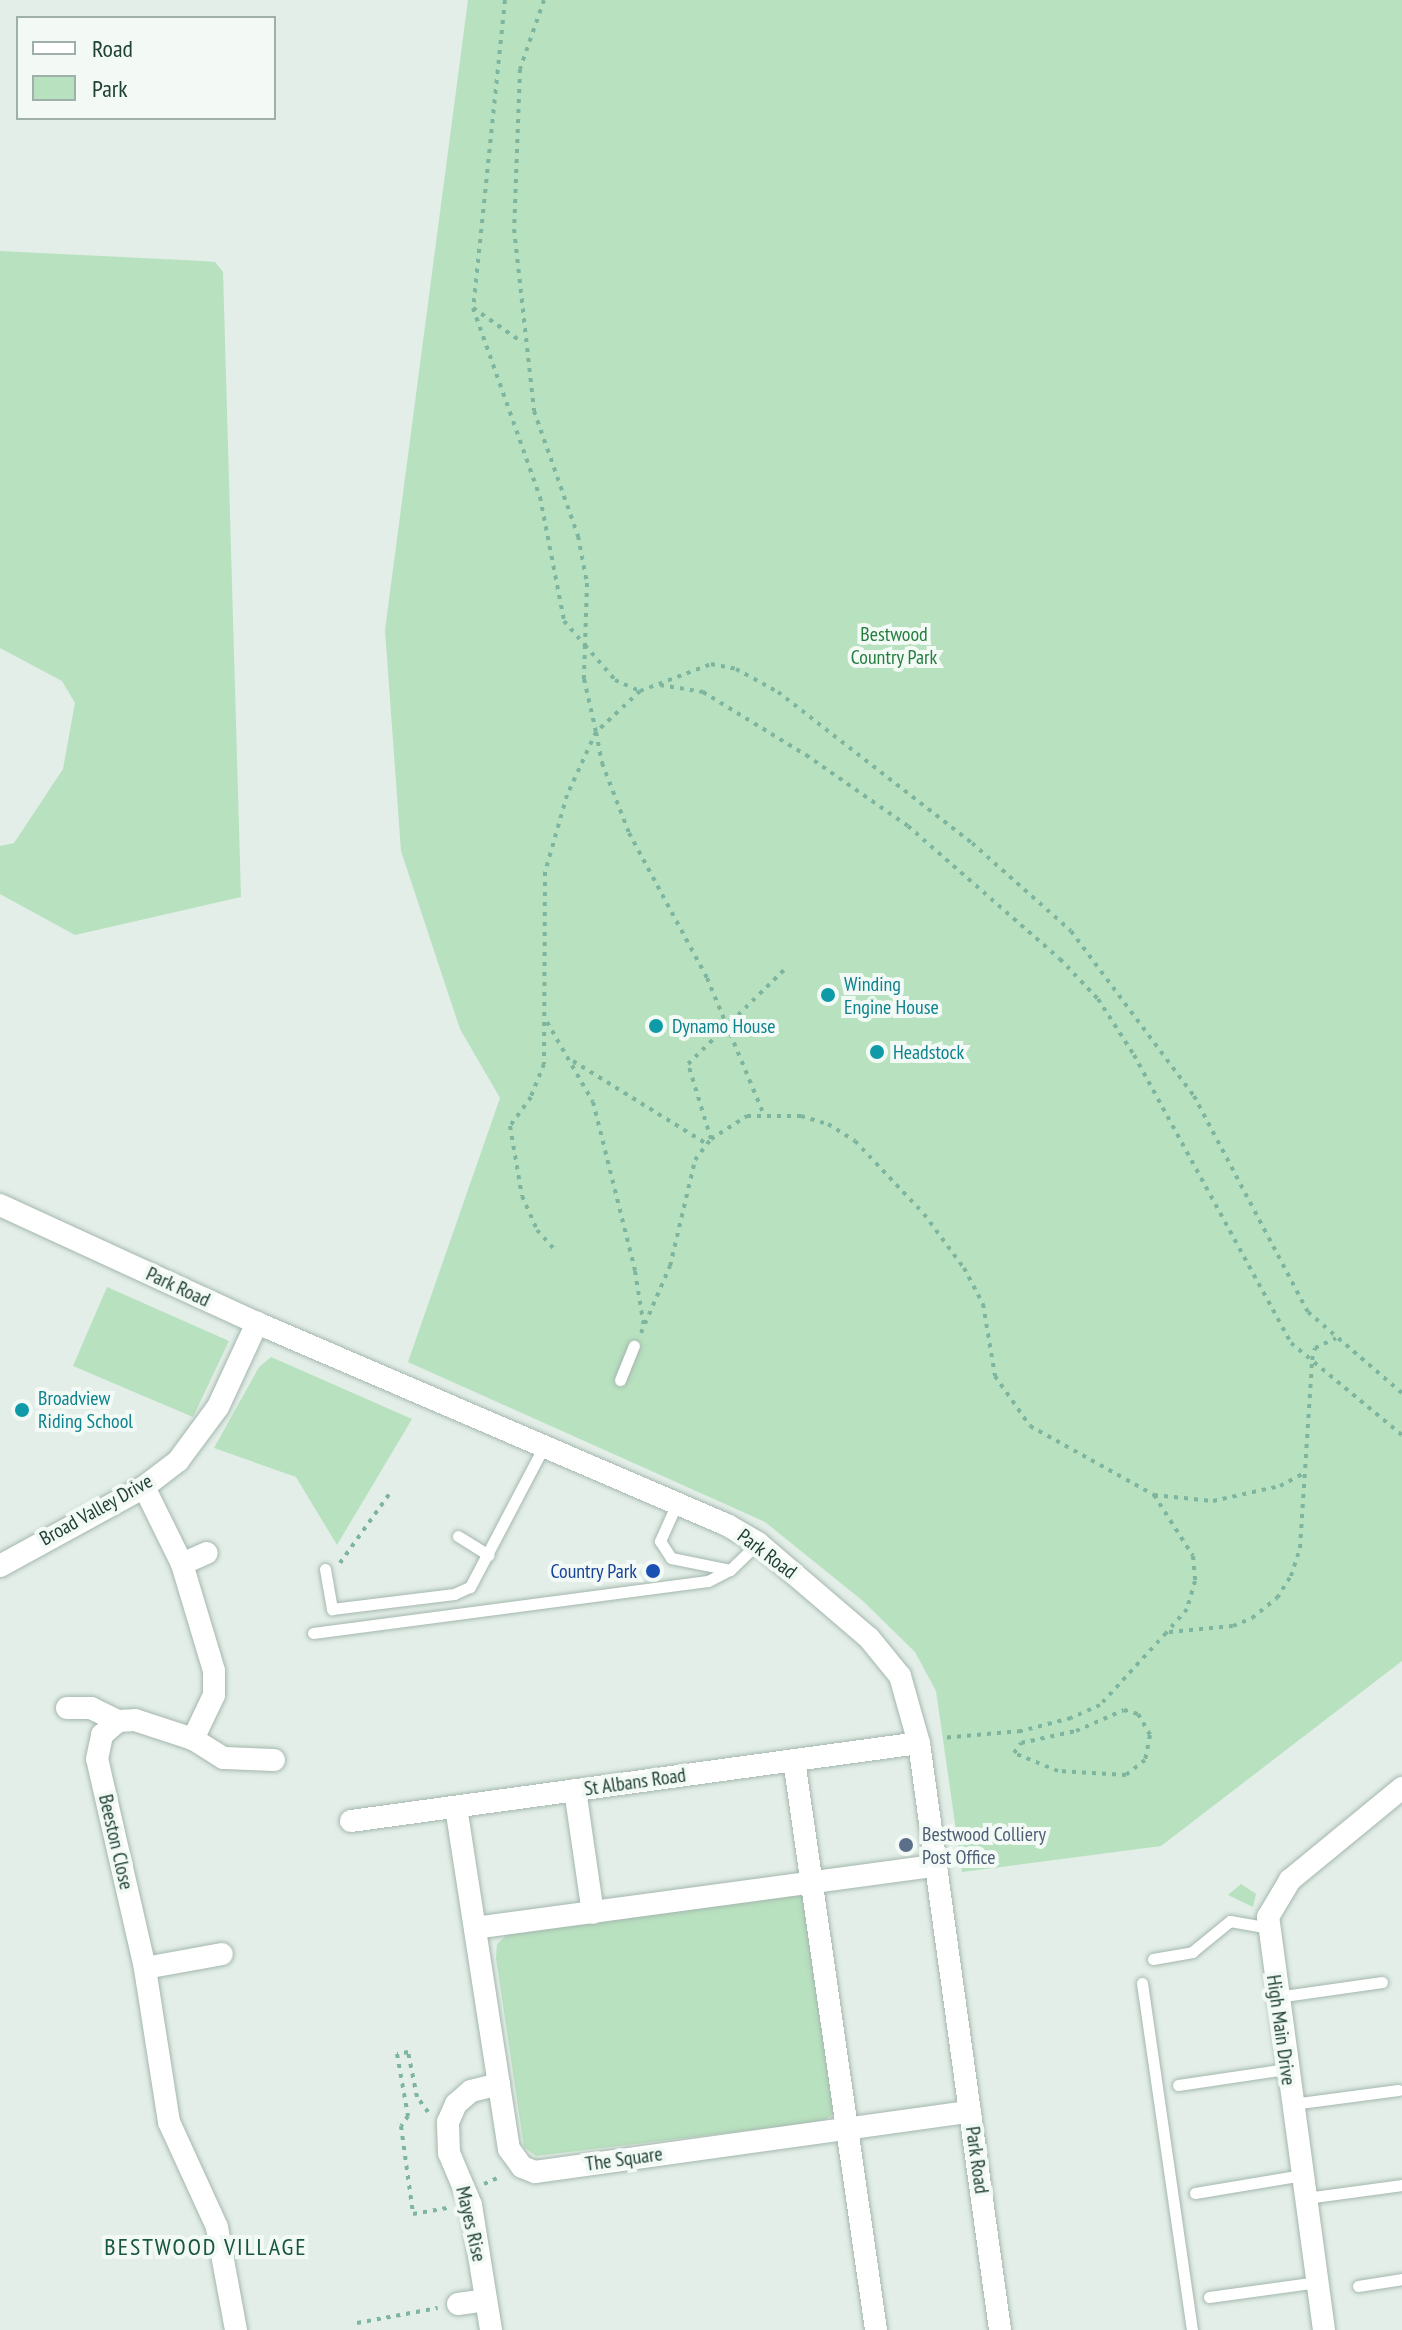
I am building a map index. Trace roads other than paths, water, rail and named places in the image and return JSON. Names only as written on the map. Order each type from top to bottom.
[{"type":"street","name":"Park Road","points":[[0,1205],[257,1323],[677,1503],[758,1543],[869,1638],[900,1676],[919,1743],[1000,2330]]},
{"type":"street","name":"Broad Valley Drive","points":[[0,1566],[144,1487],[201,1437],[257,1323]]},
{"type":"street","points":[[144,1487],[182,1564],[214,1671],[214,1695],[193,1739]]},
{"type":"street","points":[[182,1564],[207,1553]]},
{"type":"street","points":[[67,1708],[91,1708],[118,1721],[135,1720],[193,1739],[241,1762],[274,1760]]},
{"type":"street","name":"Beeston Close","points":[[118,1721],[102,1735],[97,1759],[145,1968],[172,2132],[217,2227],[236,2330]]},
{"type":"street","name":"St Albans Road","points":[[351,1821],[919,1743]]},
{"type":"street","points":[[794,1760],[876,2330]]},
{"type":"street","name":"High Main Drive","points":[[1324,2330],[1268,1928],[1276,1896],[1290,1880],[1402,1788]]},
{"type":"street","points":[[575,1790],[593,1913]]},
{"type":"street","name":"The Square","points":[[456,1807],[509,2149],[522,2167],[535,2172],[970,2112]]},
{"type":"street","points":[[475,1928],[936,1866]]},
{"type":"street","points":[[145,1968],[222,1954]]},
{"type":"street","name":"Mayes Rise","points":[[491,2330],[468,2192],[449,2153],[448,2122],[456,2104],[471,2091],[499,2084]]},
{"type":"street","points":[[458,2304],[486,2300]]},
{"type":"lane","points":[[620,1380],[634,1346]]},
{"type":"lane","points":[[325,1569],[332,1609],[454,1594],[470,1587],[544,1446]]},
{"type":"lane","points":[[677,1503],[662,1529],[663,1552],[730,1570]]},
{"type":"lane","points":[[458,1536],[489,1555]]},
{"type":"lane","points":[[313,1633],[708,1581],[730,1570],[758,1543]]},
{"type":"lane","points":[[1153,1959],[1192,1952],[1230,1921],[1268,1928]]},
{"type":"lane","points":[[1277,1997],[1382,1982]]},
{"type":"lane","points":[[1142,1983],[1192,2330]]},
{"type":"lane","points":[[1178,2085],[1287,2069]]},
{"type":"lane","points":[[1292,2104],[1398,2090]]},
{"type":"lane","points":[[1195,2193],[1302,2175]]},
{"type":"lane","points":[[1306,2198],[1402,2185]]},
{"type":"lane","points":[[1358,2286],[1402,2279]]},
{"type":"lane","points":[[1209,2297],[1318,2282]]},
{"type":"place","name":"Winding Engine House","points":[[828,995]]},
{"type":"place","name":"Dynamo House","points":[[656,1026]]},
{"type":"place","name":"Headstock","points":[[877,1052]]},
{"type":"place","name":"Broadview Riding School","points":[[22,1410]]},
{"type":"place","name":"Country Park","points":[[653,1571]]},
{"type":"place","name":"Bestwood Colliery Post Office","points":[[906,1845]]},
{"type":"district","name":"BESTWOOD VILLAGE","points":[[206,2247]]},
{"type":"park label","name":"Bestwood Country Park","points":[[894,646]]}]
